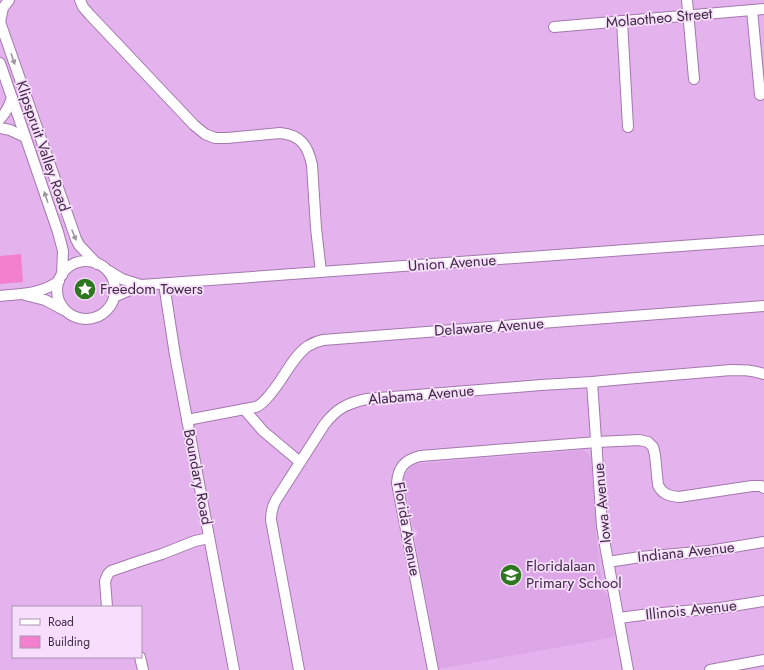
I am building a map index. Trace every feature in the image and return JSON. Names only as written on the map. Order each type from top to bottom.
[{"type":"street","points":[[0,22],[3,8],[9,0]]},
{"type":"street","points":[[80,0],[83,7],[90,15],[194,125],[205,134],[210,137],[221,138],[280,133],[295,136],[304,144],[310,156],[312,165],[316,228],[321,272]]},
{"type":"street","points":[[687,0],[694,79]]},
{"type":"street","name":"Molaotheo Street","points":[[554,27],[764,9]]},
{"type":"street","points":[[752,10],[760,95]]},
{"type":"street","points":[[622,21],[628,127]]},
{"type":"street","name":"Klipspruit Valley Road","points":[[0,22],[76,239],[79,245],[101,266]]},
{"type":"street","name":"Klipspruit Valley Road","points":[[0,64],[62,245],[63,251],[60,278]]},
{"type":"street","points":[[0,119],[8,108],[12,98]]},
{"type":"street","points":[[0,128],[10,130],[25,137]]},
{"type":"street","name":"Union Avenue","points":[[114,297],[141,285],[764,240]]},
{"type":"street","points":[[0,296],[22,294],[52,286],[67,269],[74,264],[81,262],[89,262],[101,266],[111,275],[115,290],[110,306],[103,313],[94,318],[84,319],[74,316],[45,300],[22,294]]},
{"type":"street","name":"Union Avenue","points":[[101,266],[122,278],[141,285]]},
{"type":"street","points":[[60,278],[57,289],[58,297],[66,311]]},
{"type":"street","name":"Boundary Road","points":[[164,284],[187,420],[234,670]]},
{"type":"street","name":"Delaware Avenue","points":[[187,420],[260,405],[277,386],[302,351],[313,343],[323,340],[764,306]]},
{"type":"street","name":"Alabama Avenue","points":[[299,670],[271,515],[273,505],[332,415],[346,406],[366,398],[592,382],[731,370],[754,371],[764,374]]},
{"type":"street","name":"Iowa Avenue","points":[[592,382],[602,526],[628,670]]},
{"type":"street","points":[[244,409],[263,431],[300,462]]},
{"type":"street","name":"Florida Avenue","points":[[433,670],[398,483],[399,471],[406,462],[412,458],[420,456],[596,442],[639,440],[651,444],[654,451],[660,489],[665,494],[670,496],[684,496],[752,486],[761,486],[764,488]]},
{"type":"street","points":[[107,606],[105,581],[111,571],[210,538]]},
{"type":"street","name":"Indiana Avenue","points":[[608,562],[640,557],[709,551],[764,542]]},
{"type":"street","name":"Illinois Avenue","points":[[619,618],[720,608],[764,601]]},
{"type":"street","points":[[140,658],[143,670]]},
{"type":"street","points":[[710,670],[764,660]]},
{"type":"shaded area","name":"Floridalaan Primary School","points":[[584,450],[591,457],[597,544],[600,558],[598,559],[603,591],[607,594],[615,637],[439,669],[415,539],[418,531],[413,527],[403,477],[413,464]]},
{"type":"building","points":[[21,254],[23,282],[0,284],[0,256]]},
{"type":"place","name":"Freedom Towers","points":[[85,289]]},
{"type":"place","name":"Floridalaan Primary School","points":[[511,575]]}]
